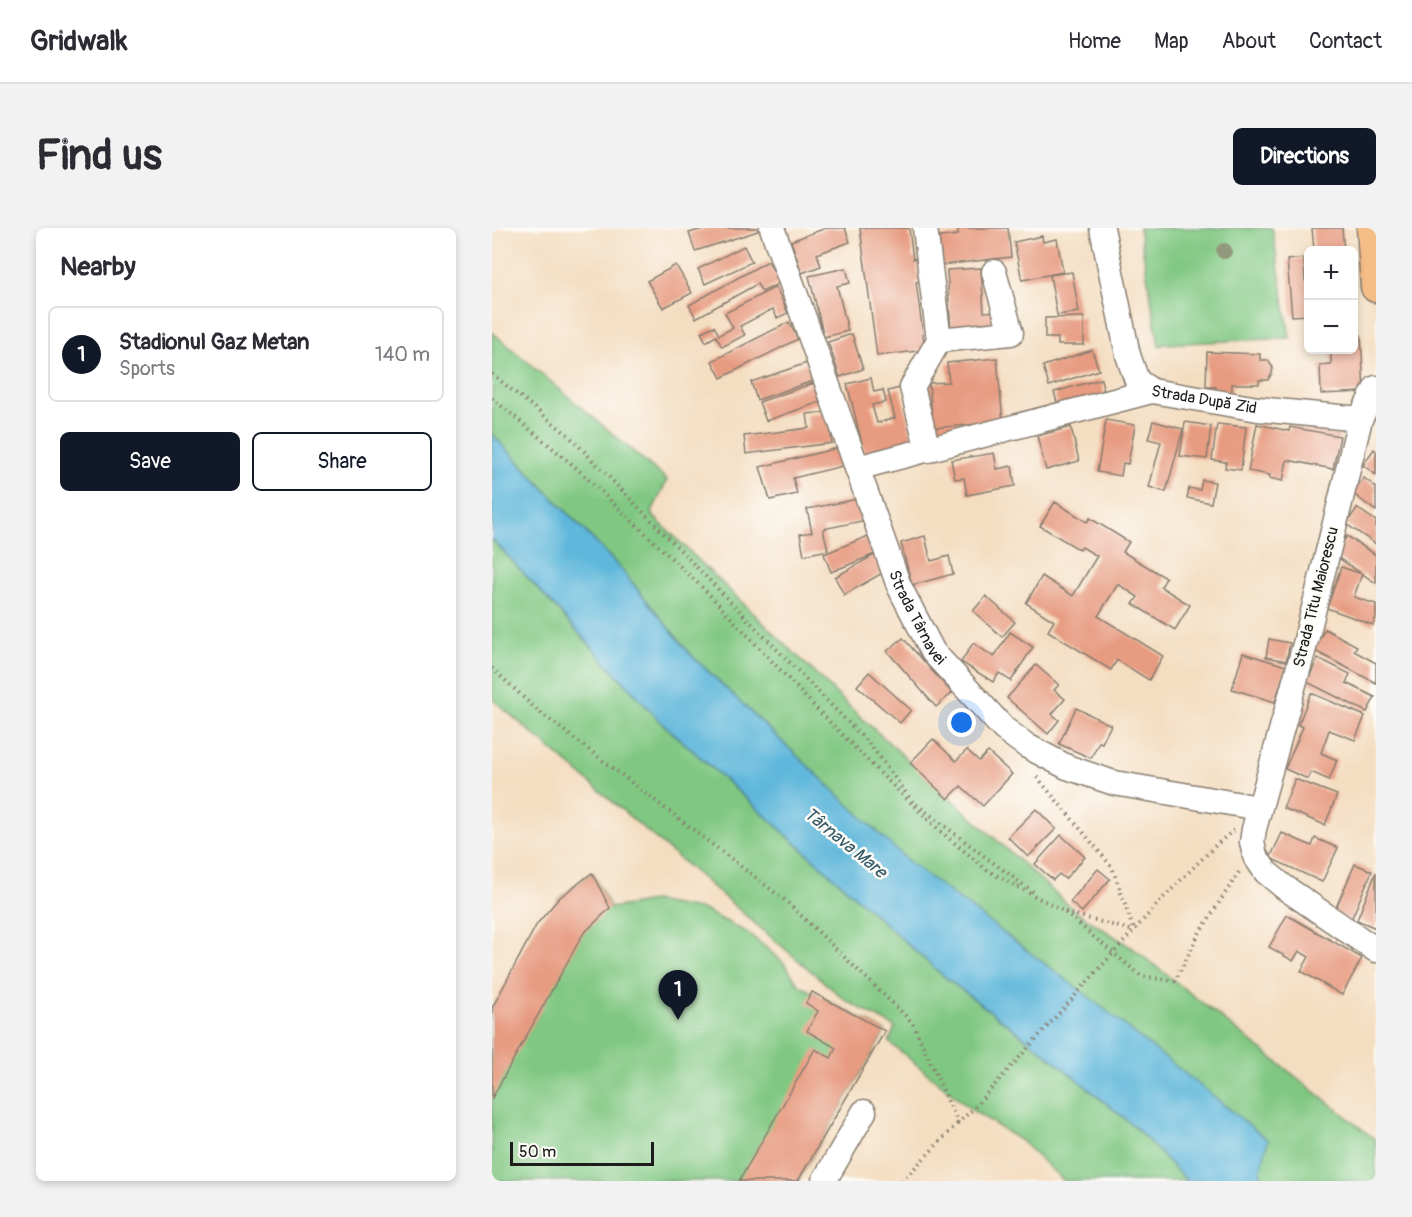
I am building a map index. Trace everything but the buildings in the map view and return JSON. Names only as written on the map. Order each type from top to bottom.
[{"type":"main road","points":[[1372,228],[1376,287]]},
{"type":"street","name":"Strada Târnavei","points":[[772,228],[899,586],[933,652],[1004,729],[1028,746],[1067,767],[1114,783],[1259,808]]},
{"type":"street","points":[[925,228],[939,340],[912,387],[928,450]]},
{"type":"street","name":"Strada După Zid","points":[[1102,228],[1128,355],[1137,381],[1152,391],[1258,409],[1360,419]]},
{"type":"street","points":[[939,340],[1011,333],[994,272]]},
{"type":"street","name":"Strada Titu Maiorescu","points":[[1376,388],[1360,419],[1340,507],[1259,808],[1252,842],[1255,856],[1266,872],[1284,887],[1376,950]]},
{"type":"street","points":[[857,468],[1152,391]]},
{"type":"street","points":[[824,1181],[864,1112]]},
{"type":"path","points":[[492,374],[568,435],[872,747],[912,801],[1024,886],[1062,911],[1134,931]]},
{"type":"path","points":[[492,668],[537,710],[786,901],[912,1022],[958,1123]]},
{"type":"path","points":[[902,1181],[989,1092],[1162,899],[1217,844],[1259,808]]},
{"type":"path","points":[[1112,867],[1134,931]]},
{"type":"green space","points":[[1139,228],[1272,228],[1290,338],[1159,346]]},
{"type":"green space","points":[[492,332],[667,480],[651,514],[854,711],[1075,911],[1134,949],[1376,1140],[1376,1181],[1267,1181],[908,862],[691,655],[621,569],[492,434]]},
{"type":"green space","points":[[492,539],[661,722],[941,974],[1040,1049],[1135,1127],[1187,1181],[1064,1181],[1020,1140],[972,1110],[889,1042],[895,1027],[845,1000],[492,699]]},
{"type":"green space","points":[[592,873],[611,908],[653,901],[704,910],[748,933],[784,963],[799,985],[885,1031],[798,1181],[492,1181],[492,1008],[559,898]]},
{"type":"water","name":"Târnava Mare","points":[[492,434],[621,569],[691,655],[908,861],[1089,997],[1268,1140],[1260,1173],[1267,1181],[1187,1181],[1135,1127],[1040,1049],[941,974],[661,722],[492,539]]},
{"type":"place","name":"Stadionul Gaz Metan","points":[[678,1020]]}]
